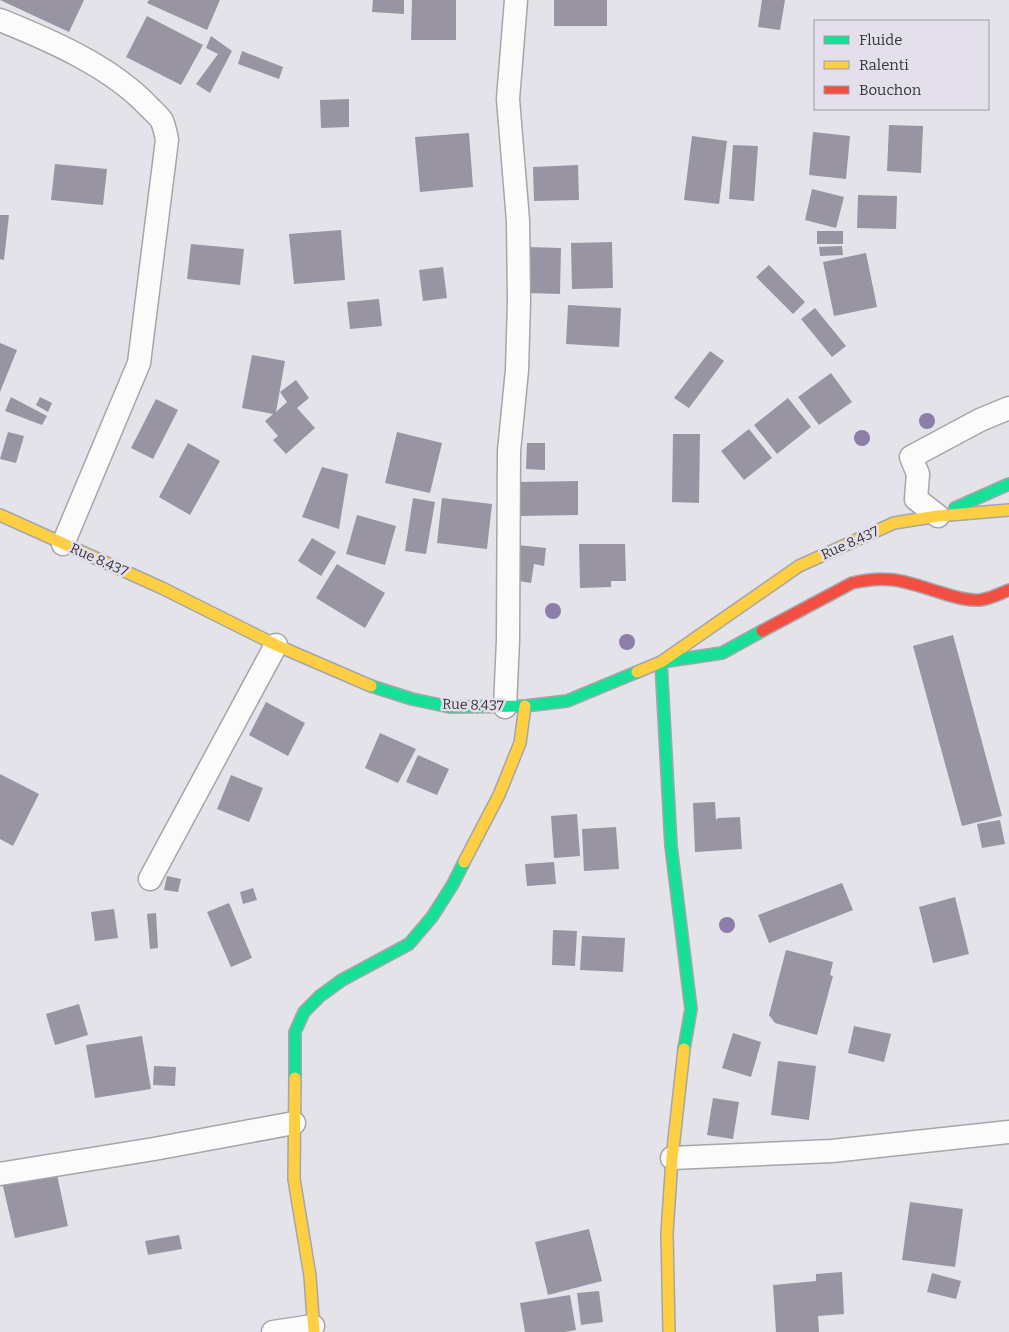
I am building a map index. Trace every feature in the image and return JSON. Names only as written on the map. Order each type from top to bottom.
[{"type":"street","points":[[273,1332],[314,1329],[310,1276],[294,1179],[295,1032],[304,1012],[320,996],[342,980],[409,944],[432,917],[452,884],[499,795],[520,743],[508,640],[509,451],[517,370],[519,301],[518,221],[508,98],[516,0]]},
{"type":"street","points":[[0,20],[21,28],[93,64],[139,97],[161,121],[167,140],[139,363],[63,544]]},
{"type":"street","points":[[938,516],[916,499],[918,474],[911,457],[980,420],[1009,408]]},
{"type":"street","name":"Rue 8.437","points":[[938,516],[1009,484]]},
{"type":"street","name":"Rue 8.437","points":[[0,515],[162,588],[276,646],[372,686],[412,699],[450,707],[515,706],[567,700],[660,662],[799,566],[894,523],[938,516],[1009,510]]},
{"type":"street","points":[[669,1332],[667,1233],[672,1158],[683,1057],[691,1009],[671,846],[666,729],[660,662],[722,653],[852,583],[868,578],[885,578],[958,598],[977,600],[990,598],[1009,590]]},
{"type":"street","points":[[150,879],[276,646]]},
{"type":"street","points":[[0,1174],[154,1149],[294,1123]]},
{"type":"street","points":[[672,1158],[832,1151],[1009,1132]]},
{"type":"building","points":[[0,0],[84,0],[69,32]]},
{"type":"building","points":[[149,0],[220,0],[207,30],[147,3]]},
{"type":"building","points":[[373,0],[404,0],[404,14],[372,12]]},
{"type":"building","points":[[412,0],[456,0],[456,40],[411,40]]},
{"type":"building","points":[[554,0],[607,0],[607,26],[554,26]]},
{"type":"building","points":[[762,0],[785,0],[780,30],[758,27]]},
{"type":"building","points":[[147,16],[203,45],[181,85],[126,57]]},
{"type":"building","points":[[211,36],[232,51],[210,93],[196,84],[218,54],[206,48]]},
{"type":"building","points":[[242,51],[283,67],[279,79],[238,64]]},
{"type":"building","points":[[349,99],[349,127],[321,128],[320,100]]},
{"type":"building","points":[[889,125],[923,126],[921,173],[887,171]]},
{"type":"building","points":[[813,132],[850,136],[846,179],[809,175]]},
{"type":"building","points":[[469,133],[473,187],[420,192],[415,137]]},
{"type":"building","points":[[692,136],[727,141],[719,204],[684,200]]},
{"type":"building","points":[[733,145],[758,146],[754,201],[729,199]]},
{"type":"building","points":[[55,164],[107,169],[103,205],[51,200]]},
{"type":"building","points":[[578,165],[579,200],[534,201],[533,167]]},
{"type":"building","points":[[812,189],[844,197],[836,228],[805,220]]},
{"type":"building","points":[[858,195],[897,196],[896,229],[857,228]]},
{"type":"building","points":[[0,215],[9,215],[4,260],[0,259]]},
{"type":"building","points":[[341,230],[345,280],[294,284],[289,234]]},
{"type":"building","points":[[817,231],[843,231],[843,244],[817,244]]},
{"type":"building","points":[[612,242],[613,288],[572,289],[571,243]]},
{"type":"building","points":[[191,244],[244,249],[240,285],[187,279]]},
{"type":"building","points":[[842,246],[843,255],[820,256],[819,247]]},
{"type":"building","points":[[528,247],[561,248],[560,294],[527,293]]},
{"type":"building","points":[[866,253],[877,307],[834,316],[823,262]]},
{"type":"building","points":[[769,265],[805,302],[793,314],[756,277]]},
{"type":"building","points":[[443,267],[447,298],[423,301],[419,270]]},
{"type":"building","points":[[379,299],[382,326],[350,329],[347,302]]},
{"type":"building","points":[[568,305],[621,308],[619,347],[566,344]]},
{"type":"building","points":[[815,308],[846,346],[832,357],[801,319]]},
{"type":"building","points":[[0,343],[17,350],[0,392]]},
{"type":"building","points":[[710,351],[724,361],[689,408],[674,398]]},
{"type":"building","points":[[252,355],[285,361],[276,412],[287,402],[280,392],[296,380],[309,398],[297,408],[315,428],[286,454],[273,440],[278,436],[265,421],[273,414],[242,408]]},
{"type":"building","points":[[831,373],[852,402],[819,425],[798,397]]},
{"type":"building","points":[[11,397],[47,416],[42,425],[5,411]]},
{"type":"building","points":[[40,397],[52,403],[48,412],[36,405]]},
{"type":"building","points":[[788,398],[811,427],[777,454],[754,425]]},
{"type":"building","points":[[156,399],[178,410],[153,459],[131,448]]},
{"type":"building","points":[[749,429],[772,458],[744,480],[721,451]]},
{"type":"building","points":[[8,432],[24,436],[16,463],[0,459]]},
{"type":"building","points":[[397,432],[442,443],[430,493],[385,483]]},
{"type":"building","points":[[673,434],[700,434],[699,503],[672,502]]},
{"type":"building","points":[[188,443],[220,461],[190,515],[159,497]]},
{"type":"building","points":[[527,443],[545,443],[545,470],[526,469]]},
{"type":"building","points":[[322,467],[348,474],[339,529],[302,517]]},
{"type":"building","points":[[578,481],[578,515],[520,516],[520,482]]},
{"type":"building","points":[[413,498],[435,502],[426,554],[405,551]]},
{"type":"building","points":[[442,498],[492,504],[487,549],[437,543]]},
{"type":"building","points":[[357,515],[396,526],[385,565],[346,554]]},
{"type":"building","points":[[312,538],[336,552],[321,576],[298,561]]},
{"type":"building","points":[[579,544],[625,544],[626,581],[611,581],[611,587],[580,588]]},
{"type":"building","points":[[517,545],[546,548],[544,566],[534,564],[531,583],[513,580]]},
{"type":"building","points":[[337,564],[385,593],[365,628],[316,598]]},
{"type":"building","points":[[953,635],[1002,816],[962,826],[913,646]]},
{"type":"building","points":[[266,702],[305,723],[288,756],[249,735]]},
{"type":"building","points":[[380,733],[416,749],[398,783],[365,768]]},
{"type":"building","points":[[418,755],[449,769],[437,795],[406,782]]},
{"type":"building","points":[[0,774],[39,794],[13,846],[0,839]]},
{"type":"building","points":[[231,775],[263,788],[249,822],[217,809]]},
{"type":"building","points":[[715,802],[716,820],[718,818],[740,817],[742,849],[695,852],[693,803]]},
{"type":"building","points":[[577,814],[580,856],[554,858],[551,816]]},
{"type":"building","points":[[1000,820],[1005,844],[982,848],[977,824]]},
{"type":"building","points":[[616,827],[619,869],[584,871],[582,829]]},
{"type":"building","points":[[554,862],[556,884],[527,886],[525,864]]},
{"type":"building","points":[[167,876],[181,879],[178,892],[164,890]]},
{"type":"building","points":[[842,883],[853,910],[769,943],[758,915]]},
{"type":"building","points":[[253,888],[257,900],[243,904],[240,892]]},
{"type":"building","points":[[955,897],[969,954],[933,963],[919,907]]},
{"type":"building","points":[[229,903],[252,958],[231,967],[207,912]]},
{"type":"building","points":[[114,909],[118,938],[95,941],[91,912]]},
{"type":"building","points":[[156,913],[158,948],[150,949],[147,914]]},
{"type":"building","points":[[553,930],[577,931],[575,966],[552,965]]},
{"type":"building","points":[[582,936],[625,938],[623,972],[580,970]]},
{"type":"building","points":[[786,950],[833,962],[830,975],[833,976],[817,1035],[775,1023],[769,1015]]},
{"type":"building","points":[[79,1004],[88,1035],[55,1045],[46,1014]]},
{"type":"building","points":[[854,1026],[891,1034],[884,1062],[848,1053]]},
{"type":"building","points":[[733,1033],[761,1042],[751,1077],[722,1068]]},
{"type":"building","points":[[142,1036],[151,1089],[95,1098],[86,1045]]},
{"type":"building","points":[[778,1061],[816,1066],[809,1120],[771,1115]]},
{"type":"building","points":[[154,1066],[176,1067],[175,1086],[153,1085]]},
{"type":"building","points":[[713,1098],[739,1102],[733,1139],[707,1135]]},
{"type":"building","points":[[56,1170],[68,1226],[15,1238],[2,1182]]},
{"type":"building","points":[[910,1202],[963,1209],[955,1267],[902,1260]]},
{"type":"building","points":[[589,1229],[602,1281],[548,1295],[535,1242]]},
{"type":"building","points":[[179,1235],[182,1249],[148,1255],[145,1241]]},
{"type":"building","points":[[842,1272],[844,1314],[818,1316],[819,1332],[776,1332],[773,1285],[816,1281],[816,1274]]},
{"type":"building","points":[[932,1273],[961,1281],[956,1299],[927,1292]]},
{"type":"building","points":[[599,1291],[603,1322],[581,1325],[577,1293]]},
{"type":"building","points":[[570,1295],[576,1330],[565,1332],[525,1332],[520,1303]]},
{"type":"traffic: fast","points":[[955,508],[1009,484]]},
{"type":"traffic: fast","points":[[684,1049],[691,1009],[671,846],[661,662],[722,653],[762,631]]},
{"type":"traffic: fast","points":[[371,686],[412,699],[450,707],[525,706],[567,701],[637,672]]},
{"type":"traffic: fast","points":[[295,1078],[295,1032],[304,1012],[320,996],[342,980],[409,944],[432,917],[453,884],[464,862]]},
{"type":"traffic: slow","points":[[637,672],[661,662],[799,566],[894,523],[938,516],[1009,510]]},
{"type":"traffic: slow","points":[[0,515],[162,588],[276,645],[371,686]]},
{"type":"traffic: slow","points":[[464,862],[499,795],[520,743],[525,706]]},
{"type":"traffic: slow","points":[[669,1332],[667,1233],[672,1158],[684,1049]]},
{"type":"traffic: slow","points":[[295,1078],[294,1179],[310,1276],[314,1332]]},
{"type":"traffic: jam","points":[[762,631],[852,583],[865,580],[898,580],[970,600],[987,599],[1009,590]]}]
